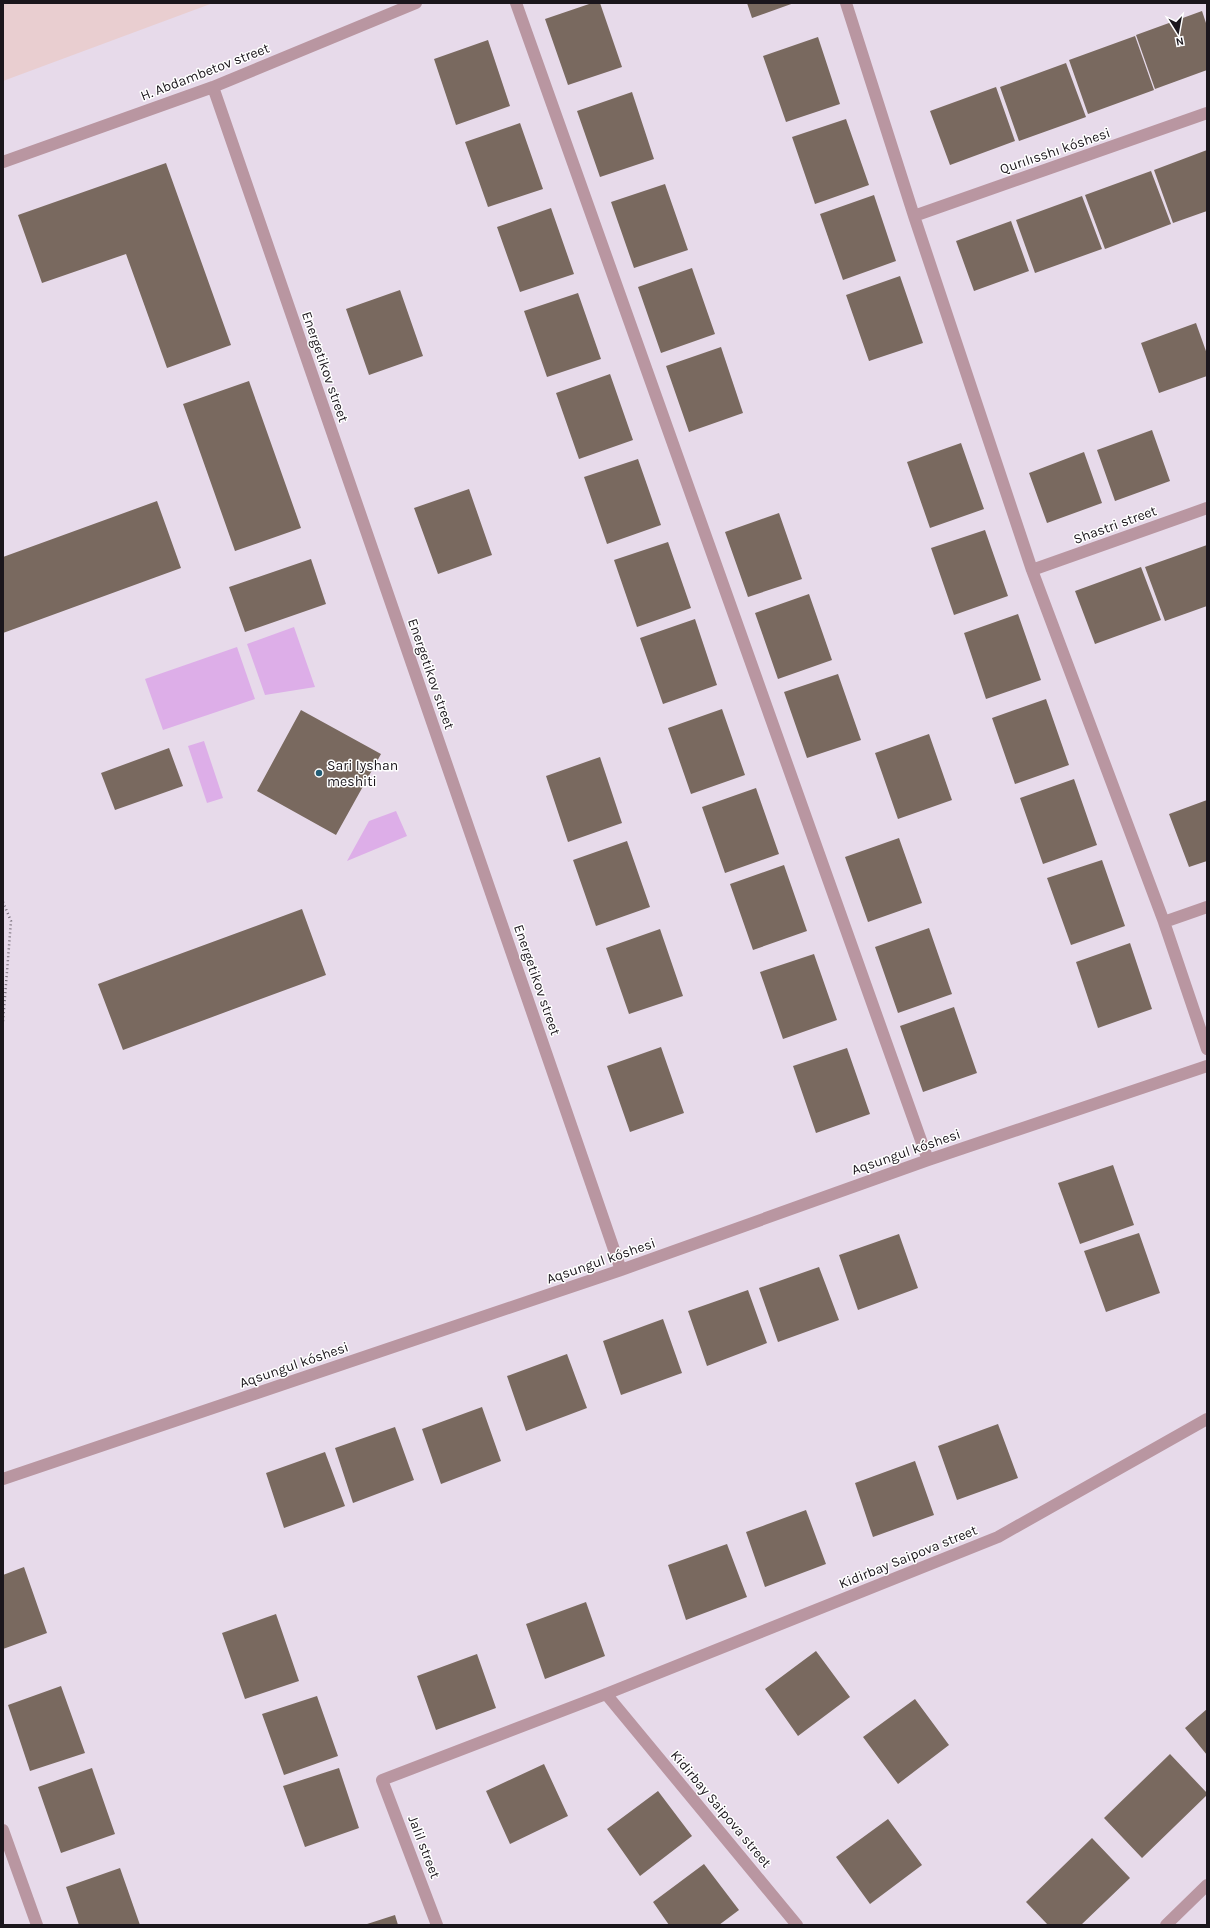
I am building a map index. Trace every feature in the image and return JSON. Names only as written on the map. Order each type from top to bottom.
[{"type":"street","name":"H. Abdambetov street","points":[[3,162],[213,87],[416,3]]},
{"type":"street","points":[[516,3],[928,1160]]},
{"type":"street","points":[[846,3],[914,216],[1032,570],[1164,922],[1207,1049]]},
{"type":"street","name":"Energetikov street","points":[[213,87],[621,1270]]},
{"type":"street","name":"Qurılısshı kóshesi","points":[[914,216],[1207,113]]},
{"type":"street","name":"Shastri street","points":[[1032,570],[1207,508]]},
{"type":"street","points":[[1164,922],[1207,907]]},
{"type":"street","name":"Aqsungul kóshesi","points":[[3,1479],[621,1270],[928,1160],[1207,1066]]},
{"type":"street","name":"Kidirbay Saipova street","points":[[382,1780],[606,1694],[998,1537],[1207,1419]]},
{"type":"street","name":"Kidirbay Saipova street","points":[[606,1694],[797,1925]]},
{"type":"street","name":"Jalil street","points":[[382,1780],[437,1925]]},
{"type":"street","points":[[3,1830],[37,1925]]},
{"type":"street","points":[[1166,1925],[1207,1884]]},
{"type":"path","points":[[3,902],[11,921],[3,1022]]},
{"type":"shaded area","points":[[3,3],[213,3],[3,81]]},
{"type":"shaded area","points":[[294,627],[315,687],[265,695],[247,644]]},
{"type":"shaded area","points":[[237,647],[255,699],[163,730],[145,679]]},
{"type":"shaded area","points":[[204,741],[223,798],[207,803],[188,746]]},
{"type":"shaded area","points":[[396,811],[407,836],[347,861],[369,821]]},
{"type":"building","points":[[592,3],[600,3],[622,67],[568,85],[545,19]]},
{"type":"building","points":[[747,3],[794,3],[752,18]]},
{"type":"building","points":[[1202,11],[1207,26],[1207,70],[1155,89],[1136,35]]},
{"type":"building","points":[[1135,36],[1154,90],[1088,114],[1069,60]]},
{"type":"building","points":[[818,37],[840,104],[786,122],[763,56]]},
{"type":"building","points":[[488,40],[510,106],[456,125],[434,59]]},
{"type":"building","points":[[1066,63],[1086,117],[1019,141],[1000,87]]},
{"type":"building","points":[[996,87],[1015,141],[950,165],[930,111]]},
{"type":"building","points":[[632,92],[654,159],[600,177],[577,111]]},
{"type":"building","points":[[846,119],[869,185],[815,204],[792,137]]},
{"type":"building","points":[[520,123],[543,189],[488,207],[465,142]]},
{"type":"building","points":[[1207,150],[1207,211],[1173,223],[1154,170]]},
{"type":"building","points":[[166,163],[231,345],[167,368],[126,254],[42,283],[18,215]]},
{"type":"building","points":[[1151,171],[1171,224],[1105,249],[1085,195]]},
{"type":"building","points":[[665,184],[688,250],[634,268],[611,202]]},
{"type":"building","points":[[874,195],[896,261],[843,280],[820,214]]},
{"type":"building","points":[[1082,196],[1102,249],[1035,273],[1016,220]]},
{"type":"building","points":[[551,208],[574,274],[520,292],[497,227]]},
{"type":"building","points":[[1011,221],[1029,271],[974,291],[956,241]]},
{"type":"building","points":[[692,268],[715,334],[661,353],[638,287]]},
{"type":"building","points":[[900,276],[923,343],[869,361],[846,295]]},
{"type":"building","points":[[400,290],[423,356],[369,375],[346,309]]},
{"type":"building","points":[[578,293],[601,359],[547,377],[524,311]]},
{"type":"building","points":[[1196,323],[1207,354],[1207,376],[1159,393],[1141,343]]},
{"type":"building","points":[[721,347],[743,413],[689,432],[666,366]]},
{"type":"building","points":[[610,374],[633,440],[579,459],[556,393]]},
{"type":"building","points":[[249,381],[301,528],[235,551],[183,404]]},
{"type":"building","points":[[1152,430],[1170,481],[1115,501],[1097,450]]},
{"type":"building","points":[[961,443],[984,509],[930,528],[907,462]]},
{"type":"building","points":[[1084,452],[1102,503],[1047,523],[1029,473]]},
{"type":"building","points":[[638,459],[661,525],[607,544],[584,477]]},
{"type":"building","points":[[469,489],[492,555],[438,574],[414,508]]},
{"type":"building","points":[[157,501],[181,568],[3,633],[3,557]]},
{"type":"building","points":[[779,513],[802,579],[748,597],[725,532]]},
{"type":"building","points":[[985,530],[1008,596],[954,615],[931,548]]},
{"type":"building","points":[[668,542],[691,608],[637,627],[614,560]]},
{"type":"building","points":[[1207,545],[1207,606],[1165,621],[1145,567]]},
{"type":"building","points":[[311,559],[326,604],[245,632],[229,587]]},
{"type":"building","points":[[1141,567],[1161,620],[1095,644],[1075,591]]},
{"type":"building","points":[[809,594],[832,660],[778,679],[755,613]]},
{"type":"building","points":[[1018,614],[1041,680],[986,699],[964,633]]},
{"type":"building","points":[[695,619],[717,685],[663,704],[640,638]]},
{"type":"building","points":[[838,674],[861,740],[807,758],[784,692]]},
{"type":"building","points":[[1046,699],[1069,765],[1015,784],[992,718]]},
{"type":"building","points":[[722,709],[745,775],[691,794],[668,728]]},
{"type":"building","name":"Sari Iyshan meshiti","points":[[301,710],[381,754],[336,835],[257,791]]},
{"type":"building","points":[[929,734],[952,800],[898,819],[875,753]]},
{"type":"building","points":[[169,748],[183,786],[115,810],[101,773]]},
{"type":"building","points":[[600,757],[622,823],[568,842],[546,776]]},
{"type":"building","points":[[1074,779],[1097,845],[1043,864],[1020,798]]},
{"type":"building","points":[[756,788],[779,854],[725,873],[702,807]]},
{"type":"building","points":[[1207,800],[1207,861],[1189,867],[1169,814]]},
{"type":"building","points":[[899,838],[922,903],[868,922],[845,857]]},
{"type":"building","points":[[627,841],[650,907],[596,926],[573,860]]},
{"type":"building","points":[[1102,860],[1125,926],[1071,945],[1047,878]]},
{"type":"building","points":[[784,865],[807,931],[753,950],[730,884]]},
{"type":"building","points":[[302,909],[326,975],[123,1050],[98,984]]},
{"type":"building","points":[[929,928],[952,994],[898,1013],[875,947]]},
{"type":"building","points":[[660,929],[683,996],[629,1014],[606,948]]},
{"type":"building","points":[[1130,943],[1152,1009],[1098,1028],[1076,962]]},
{"type":"building","points":[[814,954],[837,1020],[783,1039],[760,972]]},
{"type":"building","points":[[954,1007],[977,1073],[923,1092],[900,1026]]},
{"type":"building","points":[[661,1047],[684,1113],[630,1132],[607,1066]]},
{"type":"building","points":[[847,1048],[870,1114],[816,1133],[793,1066]]},
{"type":"building","points":[[1113,1165],[1134,1225],[1080,1244],[1058,1183]]},
{"type":"building","points":[[1139,1233],[1160,1293],[1106,1312],[1084,1251]]},
{"type":"building","points":[[899,1234],[918,1288],[858,1310],[839,1255]]},
{"type":"building","points":[[819,1267],[839,1320],[778,1342],[759,1288]]},
{"type":"building","points":[[748,1290],[767,1343],[707,1366],[688,1311]]},
{"type":"building","points":[[663,1319],[682,1373],[621,1395],[603,1341]]},
{"type":"building","points":[[567,1354],[587,1408],[526,1431],[507,1376]]},
{"type":"building","points":[[482,1407],[501,1461],[441,1484],[422,1429]]},
{"type":"building","points":[[998,1424],[1018,1478],[957,1500],[938,1446]]},
{"type":"building","points":[[395,1427],[414,1480],[353,1503],[335,1448]]},
{"type":"building","points":[[325,1452],[345,1506],[284,1528],[266,1473]]},
{"type":"building","points":[[915,1461],[934,1515],[873,1537],[855,1483]]},
{"type":"building","points":[[806,1510],[826,1564],[765,1587],[746,1532]]},
{"type":"building","points":[[727,1544],[747,1597],[686,1620],[668,1565]]},
{"type":"building","points":[[24,1567],[47,1633],[3,1649],[3,1575]]},
{"type":"building","points":[[586,1602],[605,1656],[545,1679],[526,1624]]},
{"type":"building","points":[[276,1614],[299,1681],[245,1699],[222,1633]]},
{"type":"building","points":[[816,1651],[850,1697],[798,1736],[765,1689]]},
{"type":"building","points":[[477,1654],[496,1708],[436,1730],[417,1676]]},
{"type":"building","points":[[61,1686],[85,1753],[30,1771],[8,1705]]},
{"type":"building","points":[[317,1696],[338,1756],[284,1775],[262,1714]]},
{"type":"building","points":[[915,1699],[949,1745],[898,1784],[863,1737]]},
{"type":"building","points":[[1207,1709],[1207,1755],[1185,1728]]},
{"type":"building","points":[[1170,1754],[1207,1793],[1207,1795],[1142,1858],[1104,1818]]},
{"type":"building","points":[[544,1764],[568,1816],[510,1844],[486,1791]]},
{"type":"building","points":[[92,1768],[115,1834],[61,1853],[38,1787]]},
{"type":"building","points":[[339,1768],[359,1828],[305,1847],[283,1786]]},
{"type":"building","points":[[658,1791],[692,1836],[640,1876],[607,1829]]},
{"type":"building","points":[[888,1819],[922,1865],[870,1904],[836,1857]]},
{"type":"building","points":[[1092,1838],[1130,1878],[1081,1925],[1048,1925],[1026,1902]]},
{"type":"building","points":[[704,1864],[739,1910],[719,1925],[669,1925],[653,1902]]},
{"type":"building","points":[[120,1868],[140,1925],[79,1925],[66,1887]]},
{"type":"building","points":[[395,1915],[398,1925],[364,1925]]},
{"type":"place","name":"Sari Iyshan meshiti","points":[[319,773]]}]
